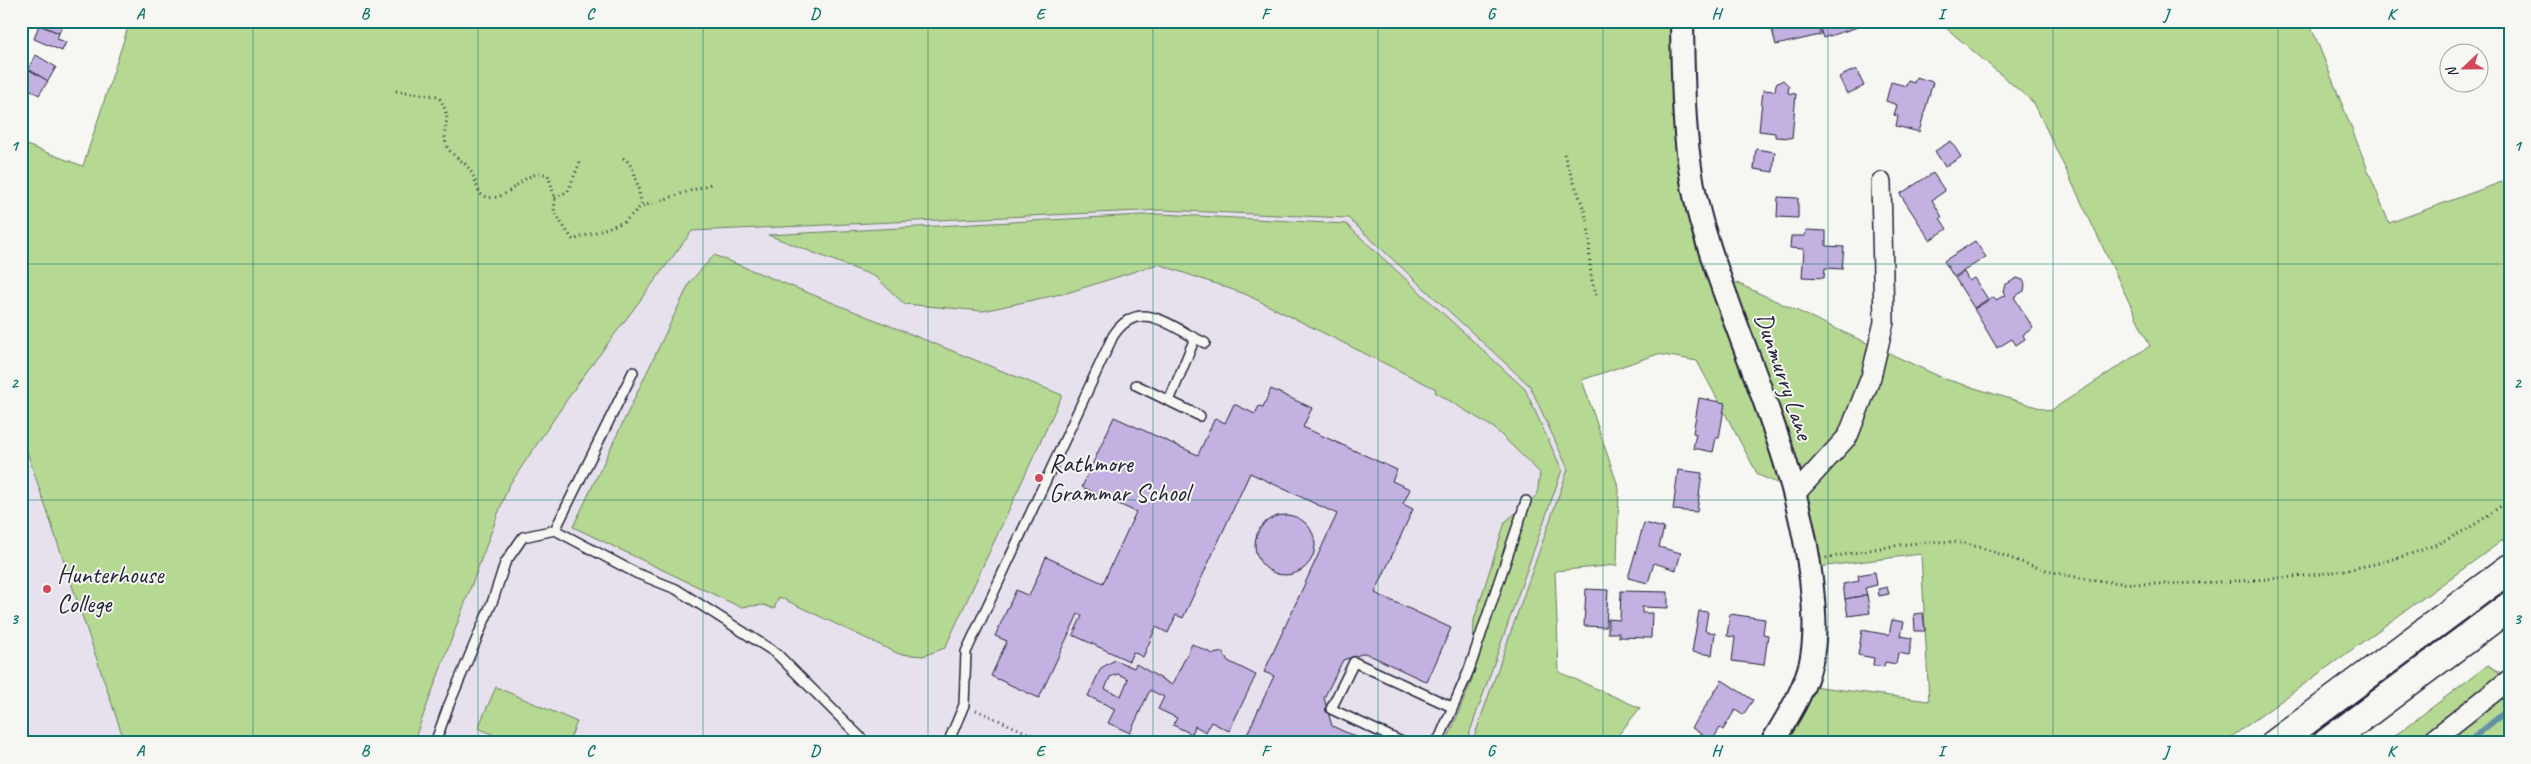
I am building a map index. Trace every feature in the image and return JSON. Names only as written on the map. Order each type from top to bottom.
[{"type":"highway","points":[[2276,743],[2510,568]]},
{"type":"highway","points":[[2327,743],[2510,606]]},
{"type":"street","name":"Dunmurry Lane","points":[[1682,21],[1684,120],[1690,172],[1702,224],[1763,393],[1795,494],[1809,559],[1815,622],[1811,662],[1803,691],[1772,743]]},
{"type":"street","points":[[1795,494],[1848,436],[1871,377],[1884,322],[1881,182]]},
{"type":"street","points":[[2429,743],[2510,679]]},
{"type":"lane","points":[[948,743],[964,705],[966,652],[1117,330],[1121,324],[1140,315],[1158,318],[1205,343]]},
{"type":"lane","points":[[1169,401],[1195,338]]},
{"type":"lane","points":[[555,530],[633,372]]},
{"type":"lane","points":[[1136,385],[1200,416]]},
{"type":"lane","points":[[1435,743],[1440,737],[1469,670],[1526,501]]},
{"type":"lane","points":[[435,743],[493,600],[505,563],[523,537],[555,530],[636,573],[676,589],[776,653],[866,743]]},
{"type":"lane","points":[[1404,743],[1330,709],[1354,662],[1452,707]]},
{"type":"path","points":[[396,91],[438,96],[446,108],[448,123],[445,130],[447,145],[471,172],[480,194],[494,198],[504,196],[531,175],[541,173],[548,175],[555,198],[554,212],[573,240],[624,222],[642,207],[714,183]]},
{"type":"path","points":[[1564,154],[1586,218],[1592,278],[1598,297]]},
{"type":"path","points":[[623,158],[628,160],[634,174],[642,207]]},
{"type":"path","points":[[555,198],[568,191],[580,162]]},
{"type":"path","points":[[1809,559],[1915,543],[1954,542],[1990,551],[2044,570],[2095,581],[2167,585],[2259,580],[2338,572],[2413,553],[2460,534],[2493,513],[2510,498]]},
{"type":"path","points":[[964,705],[1050,743]]},
{"type":"shaded area","name":"Rathmore Grammar School","points":[[1162,210],[1348,218],[1530,386],[1568,469],[1472,743],[413,743],[508,487],[579,382],[692,231]]},
{"type":"shaded area","name":"Hunterhouse College","points":[[21,434],[125,743],[21,743]]},
{"type":"green space","points":[[130,21],[1673,21],[1693,228],[1703,270],[1737,283],[1945,379],[2050,411],[2150,346],[2034,103],[1938,21],[2309,21],[2389,223],[2510,179],[2510,535],[2223,743],[1772,743],[1804,685],[1929,701],[1921,554],[1819,567],[1801,493],[1758,475],[1697,361],[1658,354],[1582,380],[1619,489],[1617,565],[1555,571],[1559,672],[1640,708],[1612,743],[1472,743],[1568,469],[1530,386],[1348,218],[1162,210],[692,231],[579,382],[508,487],[413,743],[125,743],[21,434],[21,143],[83,166]]},
{"type":"green space","points":[[1161,214],[1346,224],[1525,389],[1562,470],[1466,743],[1446,743],[1472,680],[1474,620],[1505,522],[1537,495],[1540,473],[1494,428],[1435,392],[1436,389],[1245,294],[1158,264],[1070,292],[983,311],[904,304],[876,277],[768,235]]},
{"type":"green space","points":[[714,255],[1062,395],[945,648],[923,656],[899,654],[779,597],[774,609],[764,605],[740,607],[573,527],[690,282]]},
{"type":"green space","points":[[2488,665],[2510,679],[2510,743],[2385,743]]},
{"type":"green space","points":[[496,687],[577,722],[568,743],[512,743],[478,728]]},
{"type":"building","points":[[41,21],[64,21],[59,33],[39,25]]},
{"type":"building","points":[[1817,21],[1820,35],[1776,45],[1772,30]]},
{"type":"building","points":[[1818,21],[1857,21],[1858,27],[1823,38]]},
{"type":"building","points":[[39,25],[59,33],[57,39],[66,42],[62,51],[34,39]]},
{"type":"building","points":[[36,55],[56,67],[48,81],[28,69]]},
{"type":"building","points":[[28,69],[48,81],[39,95],[21,84]]},
{"type":"building","points":[[1856,69],[1864,86],[1847,94],[1839,77]]},
{"type":"building","points":[[1916,77],[1933,82],[1919,132],[1896,126],[1898,116],[1894,115],[1897,105],[1886,101],[1891,82],[1906,86],[1908,81],[1914,83]]},
{"type":"building","points":[[1783,80],[1789,86],[1788,93],[1796,94],[1792,138],[1775,137],[1775,133],[1759,131],[1763,90],[1775,91],[1776,84]]},
{"type":"building","points":[[1951,141],[1961,157],[1945,167],[1935,151]]},
{"type":"building","points":[[1756,149],[1775,152],[1773,172],[1754,169]]},
{"type":"building","points":[[1933,173],[1945,191],[1932,200],[1947,229],[1930,240],[1900,194]]},
{"type":"building","points":[[1778,197],[1798,198],[1798,218],[1777,217]]},
{"type":"building","points":[[1806,230],[1826,231],[1826,246],[1844,247],[1842,269],[1825,268],[1824,278],[1802,277],[1804,249],[1790,248],[1791,236],[1805,236]]},
{"type":"building","points":[[1975,241],[1986,257],[1954,277],[1944,261]]},
{"type":"building","points":[[1964,272],[1969,281],[1974,278],[1988,299],[1974,308],[1955,278]]},
{"type":"building","points":[[2017,278],[2023,280],[2025,284],[2024,291],[2014,297],[2033,328],[2023,335],[2025,339],[2016,345],[2012,339],[1997,348],[1974,309],[1994,297],[1996,300],[2005,295],[2003,291],[2005,285]]},
{"type":"building","points":[[1271,389],[1312,408],[1303,427],[1397,470],[1392,481],[1410,489],[1403,504],[1413,509],[1375,593],[1451,628],[1427,682],[1365,653],[1343,660],[1324,698],[1332,726],[1365,741],[1364,743],[1243,743],[1274,676],[1264,672],[1337,514],[1250,473],[1183,618],[1176,615],[1168,633],[1156,627],[1143,657],[1133,652],[1129,661],[1073,635],[1082,616],[1078,614],[1039,698],[991,676],[1007,641],[995,636],[1016,590],[1029,596],[1046,557],[1103,583],[1136,512],[1082,487],[1114,417],[1198,455],[1215,418],[1225,423],[1234,404],[1255,414],[1259,406],[1263,407]]},
{"type":"building","points":[[1699,398],[1725,403],[1719,438],[1716,438],[1713,452],[1693,448],[1696,434],[1693,433]]},
{"type":"building","points":[[1678,470],[1702,473],[1697,512],[1673,510]]},
{"type":"building","points":[[1285,515],[1302,520],[1310,528],[1315,545],[1310,562],[1302,570],[1285,575],[1268,570],[1260,562],[1255,545],[1260,528],[1268,520]]},
{"type":"building","points":[[1644,523],[1664,528],[1659,547],[1681,553],[1676,570],[1654,563],[1648,583],[1628,578]]},
{"type":"building","points":[[1875,572],[1877,585],[1865,588],[1867,595],[1845,599],[1843,584],[1859,581],[1858,575]]},
{"type":"building","points":[[1887,587],[1889,594],[1879,596],[1878,589]]},
{"type":"building","points":[[1586,589],[1608,590],[1606,627],[1584,626]]},
{"type":"building","points":[[1621,591],[1668,592],[1668,608],[1642,607],[1642,613],[1652,613],[1651,638],[1619,637],[1619,633],[1608,633],[1608,619],[1620,620]]},
{"type":"building","points":[[1867,595],[1870,613],[1848,616],[1845,599]]},
{"type":"building","points":[[1699,611],[1708,612],[1705,631],[1715,633],[1712,655],[1692,652]]},
{"type":"building","points":[[1923,613],[1925,631],[1915,631],[1914,614]]},
{"type":"building","points":[[1730,614],[1765,619],[1763,634],[1768,635],[1764,665],[1732,661],[1735,637],[1727,636]]},
{"type":"building","points":[[1892,620],[1904,622],[1901,636],[1912,638],[1909,655],[1898,653],[1896,664],[1885,662],[1884,667],[1873,665],[1874,658],[1858,655],[1862,630],[1889,635]]},
{"type":"building","points":[[1192,644],[1213,654],[1223,652],[1228,661],[1256,675],[1229,731],[1211,722],[1206,732],[1195,726],[1192,734],[1173,725],[1177,718],[1158,709],[1164,697],[1150,690],[1130,733],[1108,723],[1115,709],[1088,696],[1101,668],[1115,660],[1134,668],[1136,664],[1172,685]],"holes":[[[1118,674],[1128,679],[1121,696],[1105,689],[1110,677]]]},
{"type":"building","points":[[1722,680],[1753,700],[1743,715],[1735,710],[1723,730],[1720,728],[1712,741],[1692,728]]},
{"type":"waterway","points":[[2467,743],[2510,708]]},
{"type":"place","name":"Rathmore Grammar School","points":[[1039,478]]},
{"type":"place","name":"Hunterhouse College","points":[[47,589]]}]
